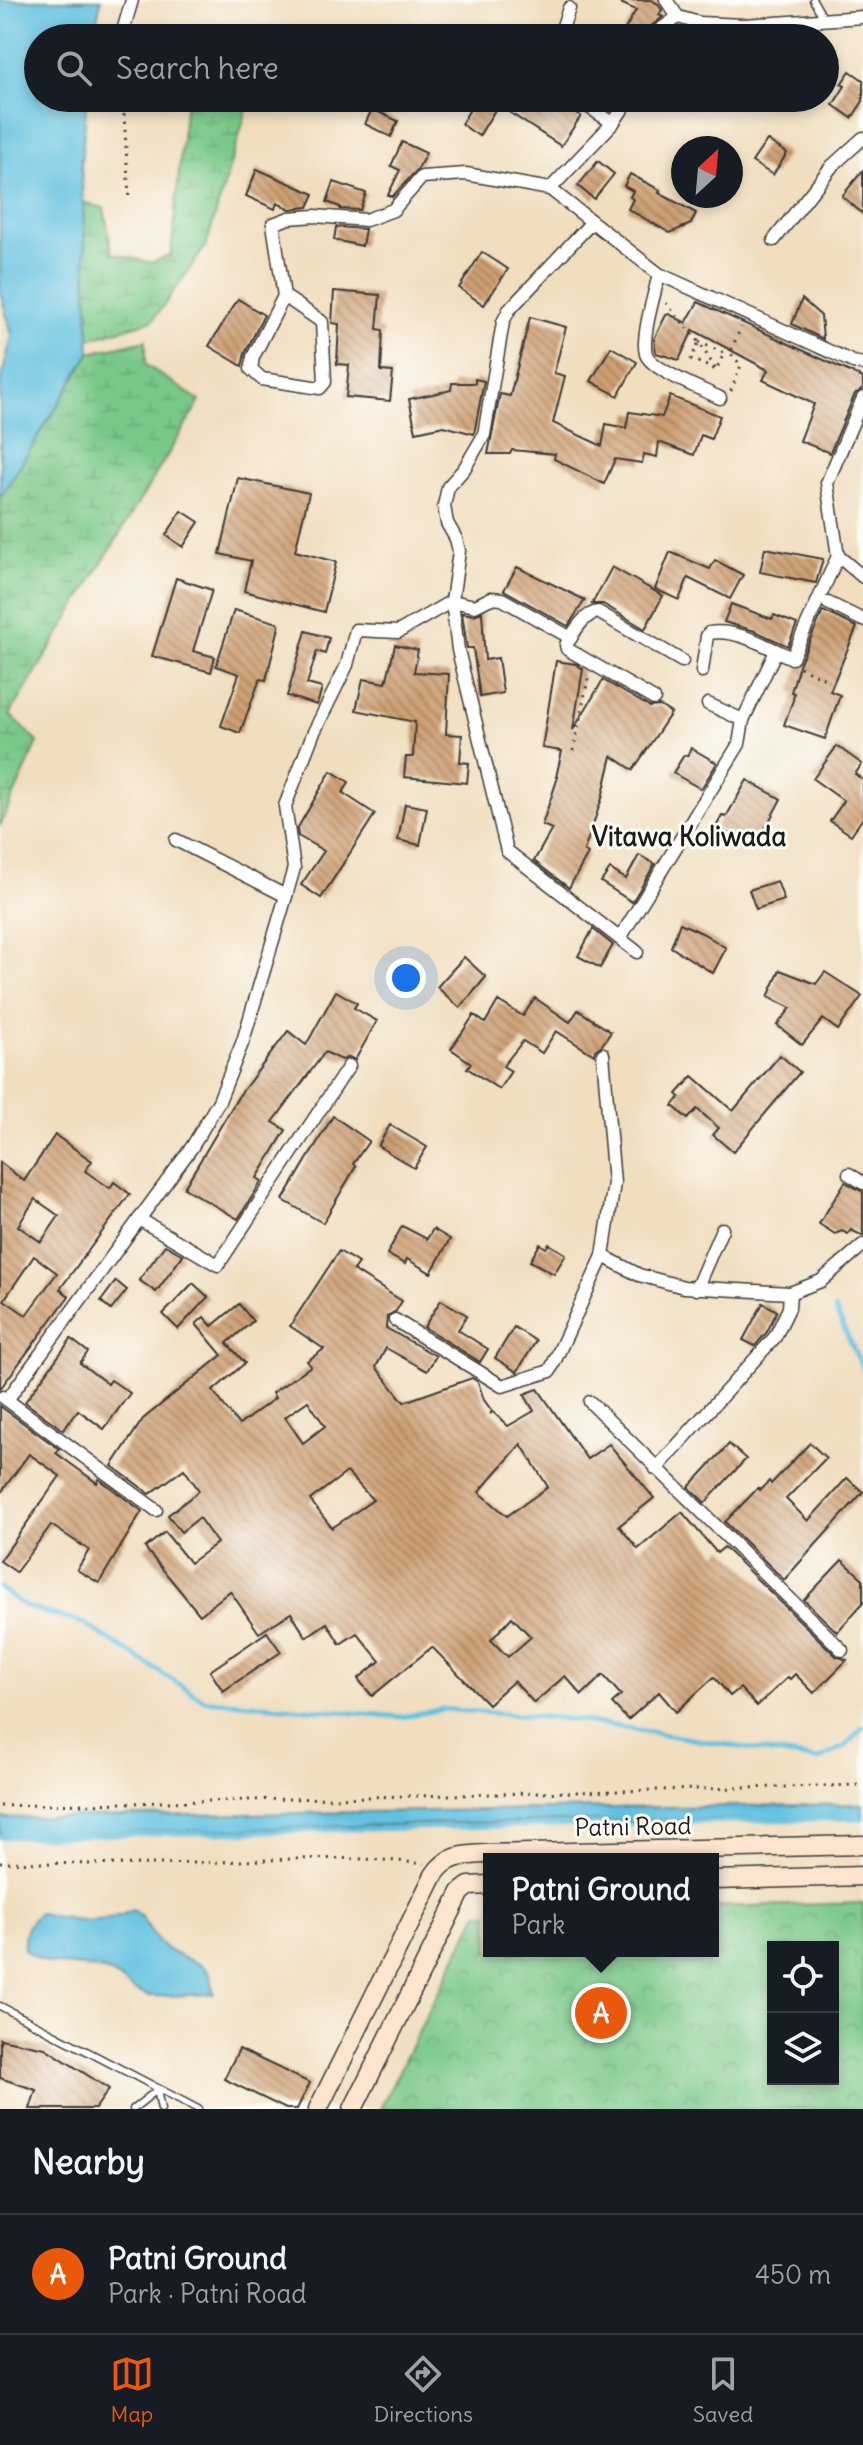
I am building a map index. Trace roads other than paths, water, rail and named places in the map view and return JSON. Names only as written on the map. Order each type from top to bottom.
[{"type":"main road","name":"Patni Road","points":[[542,1853],[863,1845]]},
{"type":"main road","name":"Patni Road","points":[[318,2109],[434,1875],[444,1862],[462,1855],[483,1854]]},
{"type":"main road","points":[[719,1880],[863,1876]]},
{"type":"main road","points":[[353,2109],[461,1892],[469,1886],[483,1885]]},
{"type":"street","points":[[125,24],[132,0]]},
{"type":"street","points":[[666,0],[678,17],[699,23],[722,24]]},
{"type":"street","points":[[564,24],[569,8]]},
{"type":"street","points":[[668,24],[678,17]]},
{"type":"street","points":[[757,24],[863,17]]},
{"type":"street","points":[[596,112],[613,123]]},
{"type":"street","points":[[550,189],[621,112]]},
{"type":"street","points":[[774,240],[832,166],[863,138]]},
{"type":"street","points":[[284,296],[322,322],[325,382],[320,388],[262,379],[251,369],[253,357],[284,296],[273,224],[289,218],[315,216],[366,220],[393,210],[422,177],[466,174],[550,189],[659,274],[863,364]]},
{"type":"street","points":[[591,223],[509,310],[503,322],[484,435],[464,469],[448,487],[444,506],[447,523],[459,551],[452,601],[458,650],[507,851],[637,952]]},
{"type":"street","points":[[659,274],[645,341],[646,355],[667,372],[720,398]]},
{"type":"street","points":[[702,671],[709,633],[731,634],[792,658],[838,556],[827,483],[863,398]]},
{"type":"street","points":[[838,556],[863,577]]},
{"type":"street","points":[[156,1510],[3,1398],[192,1147],[219,1101],[243,1041],[294,868],[285,806],[313,734],[347,665],[356,630],[398,632],[452,601],[475,606],[491,598],[502,599],[571,638]]},
{"type":"street","points":[[828,603],[863,620]]},
{"type":"street","points":[[654,699],[567,649],[586,617],[598,612],[682,661]]},
{"type":"street","points":[[620,938],[739,744],[743,720],[776,651]]},
{"type":"street","points":[[708,704],[743,720]]},
{"type":"street","points":[[176,840],[286,896]]},
{"type":"street","points":[[395,1320],[502,1386],[550,1371],[603,1256],[614,1183],[603,1054]]},
{"type":"street","points":[[139,1219],[218,1265],[349,1066]]},
{"type":"street","points":[[849,1174],[863,1183]]},
{"type":"street","points":[[696,1289],[722,1229]]},
{"type":"street","points":[[603,1256],[639,1275],[696,1289],[790,1293],[821,1281],[863,1245]]},
{"type":"street","points":[[656,1469],[775,1337],[789,1308],[790,1293]]},
{"type":"street","points":[[590,1402],[842,1650]]},
{"type":"lane","points":[[813,0],[824,19]]},
{"type":"lane","points":[[0,2006],[198,2109]]},
{"type":"lane","points":[[133,2109],[157,2090]]},
{"type":"lane","points":[[157,2090],[161,2109]]},
{"type":"water","points":[[0,0],[101,0],[96,24],[24,24],[24,112],[86,112],[81,163],[90,353],[0,498],[0,385],[12,335],[0,292]]},
{"type":"water","points":[[863,1804],[863,1817],[457,1823],[0,1836],[0,1818]]},
{"type":"water","points":[[133,1910],[163,1946],[204,1967],[209,1973],[214,1994],[146,1995],[105,1971],[52,1963],[24,1949],[27,1929],[40,1913],[76,1920],[98,1920]]},
{"type":"waterway","points":[[835,1309],[863,1369]]},
{"type":"waterway","points":[[0,1588],[26,1607],[85,1624],[204,1700],[402,1717],[442,1709],[578,1720],[818,1760],[846,1746],[863,1727]]},
{"type":"waterway","points":[[0,1837],[863,1818]]},
{"type":"place","name":"Patni Ground","points":[[601,2013]]},
{"type":"district","name":"Vitawa Koliwada","points":[[689,836]]}]
